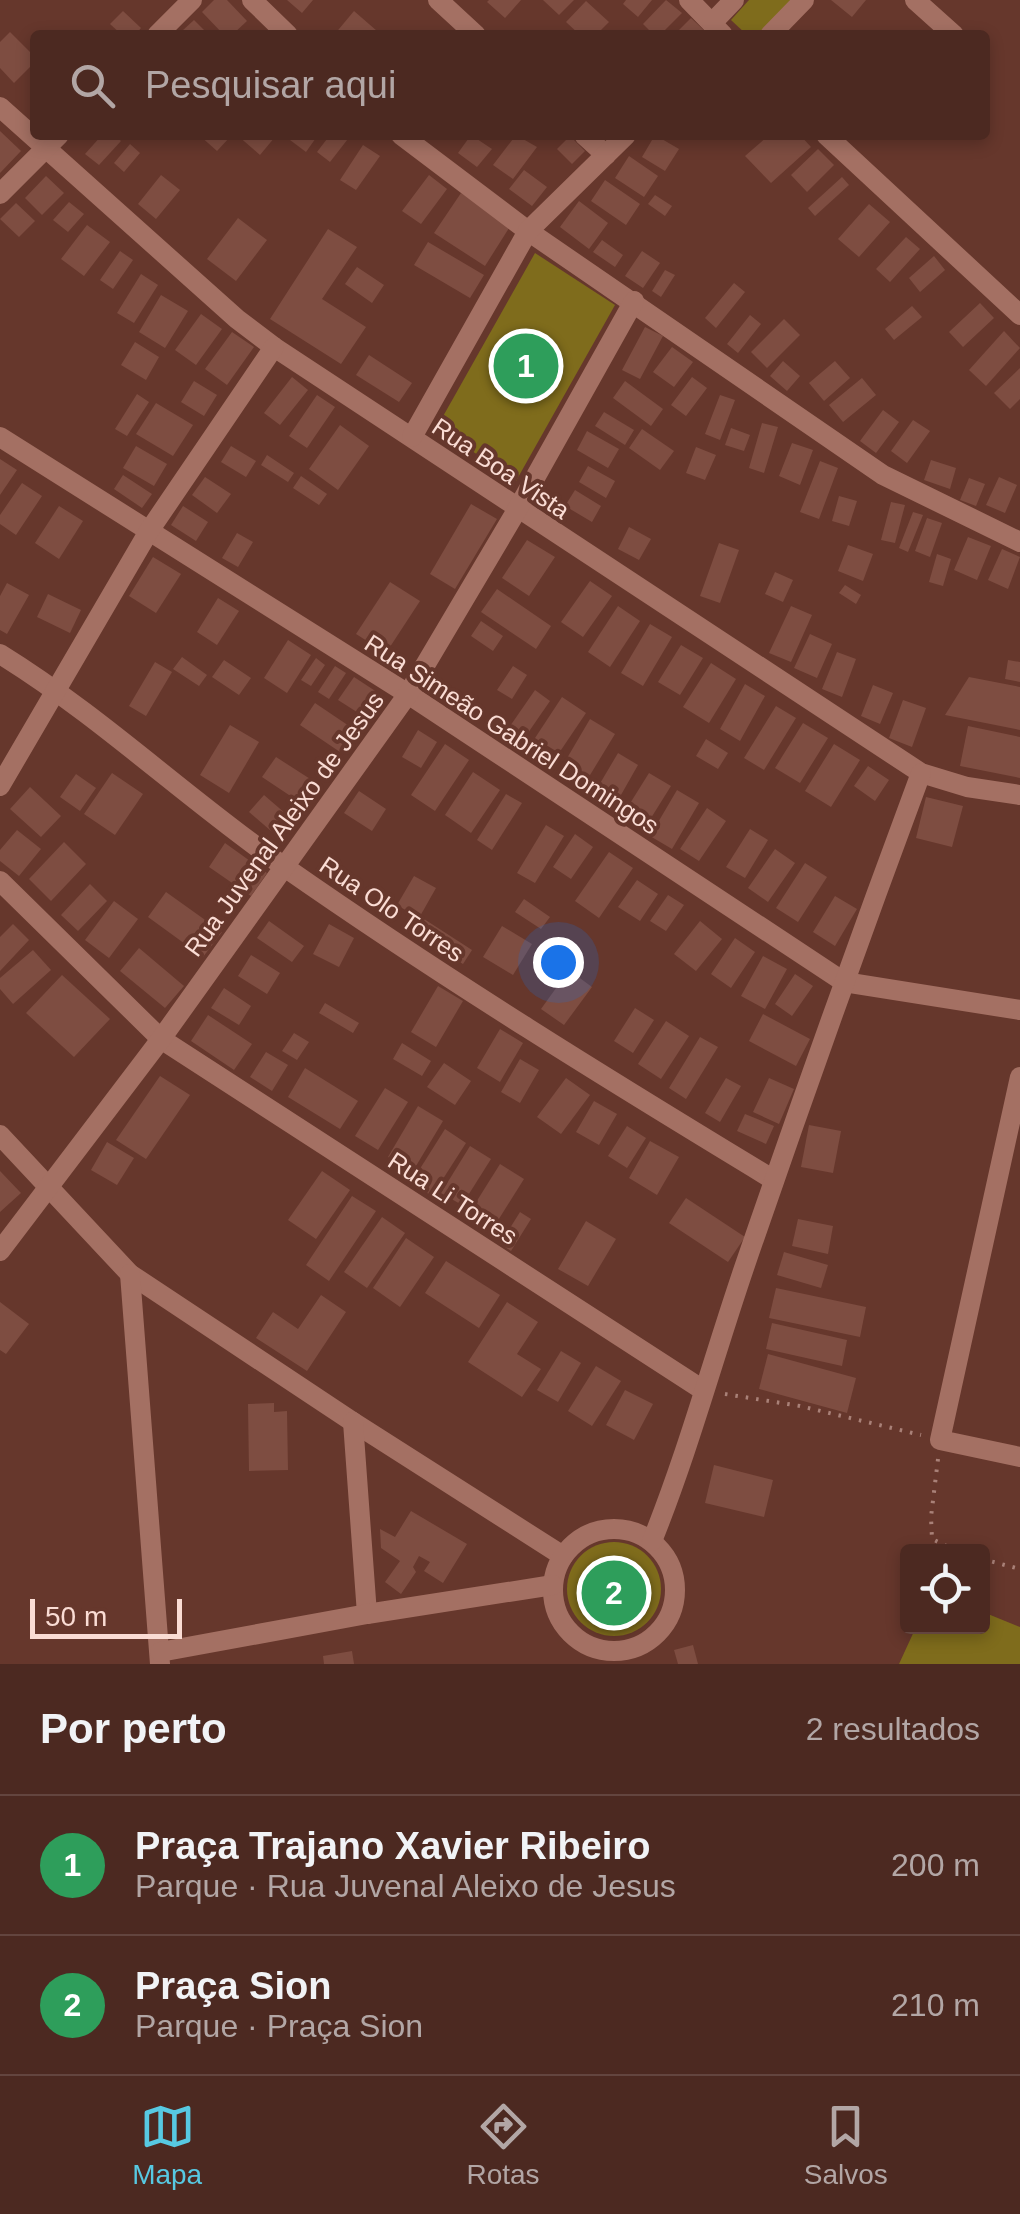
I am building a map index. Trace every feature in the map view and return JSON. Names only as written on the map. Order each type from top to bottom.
[{"type":"street","points":[[162,30],[192,0]]},
{"type":"street","points":[[252,0],[283,30]]},
{"type":"street","points":[[438,0],[471,30]]},
{"type":"street","points":[[689,0],[718,29],[734,0]]},
{"type":"street","points":[[775,30],[804,0]]},
{"type":"street","points":[[915,0],[948,30]]},
{"type":"street","name":"Rua Boa Vista","points":[[0,107],[30,128]]},
{"type":"street","points":[[408,140],[528,231],[883,475],[1020,542]]},
{"type":"street","points":[[590,140],[606,155]]},
{"type":"street","points":[[412,437],[528,231],[621,140]]},
{"type":"street","points":[[831,140],[1020,315]]},
{"type":"street","points":[[0,194],[51,142]]},
{"type":"street","name":"Rua Boa Vista","points":[[51,142],[237,320],[274,347],[921,773],[967,787],[1020,795]]},
{"type":"street","name":"Rua Juvenal Aleixo de Jesus","points":[[0,1251],[161,1039],[408,694],[634,301]]},
{"type":"street","points":[[0,786],[149,531],[274,347]]},
{"type":"street","name":"Rua Simeão Gabriel Domingos","points":[[0,438],[408,694],[844,982],[1020,1010]]},
{"type":"street","name":"Rua Olo Torres","points":[[0,654],[54,688],[284,866],[468,990],[774,1180]]},
{"type":"street","points":[[652,1542],[687,1448],[702,1390],[774,1180],[921,773]]},
{"type":"street","name":"Rua Li Torres","points":[[0,881],[161,1039],[702,1390]]},
{"type":"street","points":[[1020,1076],[940,1440],[1020,1457]]},
{"type":"street","points":[[0,1136],[130,1274],[563,1556]]},
{"type":"street","points":[[130,1274],[160,1658],[366,1614],[553,1585]]},
{"type":"street","points":[[353,1422],[366,1614]]},
{"type":"street","points":[[616,1529],[636,1533],[652,1542],[668,1560],[675,1579],[676,1599],[669,1619],[656,1636],[616,1658],[567,1630],[556,1612],[553,1585],[563,1556],[577,1541],[596,1532],[616,1529]]},
{"type":"path","points":[[702,1390],[800,1406],[940,1440],[931,1517],[932,1540],[941,1544]]},
{"type":"path","points":[[990,1561],[1020,1568]]},
{"type":"shaded area","points":[[749,0],[792,0],[765,30],[742,30],[731,20]]},
{"type":"shaded area","points":[[535,253],[615,305],[516,481],[437,427]]},
{"type":"shaded area","points":[[605,1542],[623,1542],[648,1555],[658,1571],[658,1607],[648,1623],[623,1636],[605,1636],[580,1623],[567,1598],[567,1580],[580,1555]]},
{"type":"shaded area","points":[[990,1615],[1020,1627],[1020,1664],[899,1664],[913,1634],[990,1634]]},
{"type":"building","points":[[214,0],[227,0],[247,21],[237,30],[219,30],[202,12]]},
{"type":"building","points":[[287,0],[313,0],[302,13]]},
{"type":"building","points":[[489,0],[521,0],[505,18]]},
{"type":"building","points":[[543,0],[574,0],[559,15]]},
{"type":"building","points":[[626,0],[652,0],[638,17],[623,4]]},
{"type":"building","points":[[666,0],[682,13],[665,30],[649,30],[643,24]]},
{"type":"building","points":[[831,0],[866,0],[852,17]]},
{"type":"building","points":[[586,1],[609,22],[601,30],[575,30],[566,22]]},
{"type":"building","points":[[123,11],[141,28],[117,30],[110,24]]},
{"type":"building","points":[[354,11],[376,30],[338,30]]},
{"type":"building","points":[[691,18],[704,30],[679,30]]},
{"type":"building","points":[[194,20],[204,30],[183,30]]},
{"type":"building","points":[[10,32],[30,52],[30,67],[14,83],[0,68],[0,42]]},
{"type":"building","points":[[0,131],[21,151],[0,173]]},
{"type":"building","points":[[98,140],[121,141],[99,165],[85,154]]},
{"type":"building","points":[[205,140],[227,140],[217,151]]},
{"type":"building","points":[[243,140],[272,140],[260,155]]},
{"type":"building","points":[[290,140],[314,140],[306,152]]},
{"type":"building","points":[[326,140],[347,140],[330,162],[317,152]]},
{"type":"building","points":[[467,140],[478,140],[492,149],[477,167],[458,153]]},
{"type":"building","points":[[512,140],[525,140],[537,147],[513,179],[493,165]]},
{"type":"building","points":[[566,140],[574,140],[585,151],[572,164],[557,149]]},
{"type":"building","points":[[652,140],[664,140],[679,149],[665,171],[642,157]]},
{"type":"building","points":[[763,140],[805,140],[811,147],[771,183],[745,156]]},
{"type":"building","points":[[130,144],[140,153],[124,172],[114,163]]},
{"type":"building","points":[[363,145],[380,156],[356,190],[340,180]]},
{"type":"building","points":[[818,149],[834,165],[807,192],[791,175]]},
{"type":"building","points":[[629,156],[658,176],[644,197],[615,178]]},
{"type":"building","points":[[524,170],[547,187],[532,206],[509,189]]},
{"type":"building","points":[[161,175],[180,190],[156,219],[138,204]]},
{"type":"building","points":[[429,175],[447,189],[421,224],[402,211]]},
{"type":"building","points":[[46,176],[64,193],[42,215],[25,198]]},
{"type":"building","points":[[842,177],[849,185],[815,216],[808,208]]},
{"type":"building","points":[[605,180],[640,204],[626,225],[591,201]]},
{"type":"building","points":[[461,193],[511,225],[485,266],[434,233]]},
{"type":"building","points":[[655,195],[672,206],[665,216],[648,204]]},
{"type":"building","points":[[579,201],[608,223],[589,249],[560,227]]},
{"type":"building","points":[[69,202],[84,214],[68,232],[53,220]]},
{"type":"building","points":[[16,203],[35,221],[19,237],[0,219]]},
{"type":"building","points":[[869,204],[890,222],[859,257],[838,239]]},
{"type":"building","points":[[238,218],[267,240],[236,281],[207,259]]},
{"type":"building","points":[[87,225],[110,242],[84,276],[61,259]]},
{"type":"building","points":[[328,229],[357,247],[322,299],[366,327],[341,364],[270,319]]},
{"type":"building","points":[[906,237],[920,249],[890,282],[876,269]]},
{"type":"building","points":[[602,240],[623,255],[615,267],[593,252]]},
{"type":"building","points":[[428,242],[484,275],[470,298],[414,265]]},
{"type":"building","points":[[120,251],[133,260],[113,289],[100,280]]},
{"type":"building","points":[[642,251],[660,263],[643,288],[625,276]]},
{"type":"building","points":[[934,256],[945,270],[920,292],[909,278]]},
{"type":"building","points":[[357,267],[384,285],[372,303],[345,284]]},
{"type":"building","points":[[665,270],[675,275],[661,297],[652,291]]},
{"type":"building","points":[[141,274],[158,285],[134,323],[117,313]]},
{"type":"building","points":[[734,283],[745,292],[716,328],[705,318]]},
{"type":"building","points":[[161,295],[188,311],[165,348],[139,332]]},
{"type":"building","points":[[980,303],[994,318],[963,347],[949,332]]},
{"type":"building","points":[[912,306],[922,317],[894,340],[885,329]]},
{"type":"building","points":[[201,314],[222,329],[196,365],[175,350]]},
{"type":"building","points":[[750,315],[761,324],[738,353],[727,344]]},
{"type":"building","points":[[784,319],[800,335],[767,368],[751,352]]},
{"type":"building","points":[[645,327],[663,336],[640,379],[622,370]]},
{"type":"building","points":[[1004,331],[1020,348],[986,386],[969,370]]},
{"type":"building","points":[[232,332],[254,347],[227,385],[205,369]]},
{"type":"building","points":[[135,342],[159,357],[146,380],[121,365]]},
{"type":"building","points":[[672,347],[693,362],[674,387],[653,372]]},
{"type":"building","points":[[369,355],[412,383],[399,402],[356,375]]},
{"type":"building","points":[[783,361],[800,376],[787,391],[770,376]]},
{"type":"building","points":[[835,361],[850,378],[824,401],[809,383]]},
{"type":"building","points":[[1020,368],[1020,399],[1010,409],[994,393]]},
{"type":"building","points":[[292,377],[308,390],[280,425],[264,413]]},
{"type":"building","points":[[692,377],[707,388],[686,416],[671,405]]},
{"type":"building","points":[[862,378],[876,395],[843,422],[829,405]]},
{"type":"building","points":[[194,381],[217,395],[204,416],[181,402]]},
{"type":"building","points":[[625,381],[663,409],[651,426],[613,398]]},
{"type":"building","points":[[137,394],[149,402],[127,436],[115,429]]},
{"type":"building","points":[[317,395],[335,407],[307,448],[289,436]]},
{"type":"building","points":[[720,395],[735,400],[720,440],[705,434]]},
{"type":"building","points":[[156,403],[193,425],[173,456],[136,434]]},
{"type":"building","points":[[883,410],[899,422],[876,453],[860,441]]},
{"type":"building","points":[[604,412],[634,430],[625,445],[595,426]]},
{"type":"building","points":[[913,420],[930,431],[907,463],[891,451]]},
{"type":"building","points":[[762,423],[778,427],[764,473],[749,468]]},
{"type":"building","points":[[340,425],[369,446],[338,490],[309,469]]},
{"type":"building","points":[[731,428],[750,435],[744,451],[725,445]]},
{"type":"building","points":[[642,429],[674,451],[660,470],[629,448]]},
{"type":"building","points":[[587,431],[619,449],[608,468],[577,450]]},
{"type":"building","points":[[792,443],[813,450],[800,485],[779,476]]},
{"type":"building","points":[[136,446],[167,464],[154,486],[123,468]]},
{"type":"building","points":[[231,446],[256,461],[246,477],[221,462]]},
{"type":"building","points":[[696,447],[716,455],[705,480],[686,473]]},
{"type":"building","points":[[267,455],[294,473],[288,482],[261,465]]},
{"type":"building","points":[[0,459],[17,470],[0,495]]},
{"type":"building","points":[[931,460],[956,468],[950,489],[924,480]]},
{"type":"building","points":[[820,461],[838,468],[819,519],[800,512]]},
{"type":"building","points":[[588,466],[615,481],[606,498],[579,482]]},
{"type":"building","points":[[123,475],[152,494],[142,508],[114,489]]},
{"type":"building","points":[[301,476],[327,494],[319,505],[293,488]]},
{"type":"building","points":[[205,477],[231,494],[217,513],[192,495]]},
{"type":"building","points":[[999,477],[1017,485],[1005,513],[986,505]]},
{"type":"building","points":[[969,478],[985,484],[976,506],[960,500]]},
{"type":"building","points":[[22,483],[42,496],[16,535],[0,524],[0,515]]},
{"type":"building","points":[[575,490],[601,506],[592,522],[565,506]]},
{"type":"building","points":[[839,496],[857,501],[849,526],[832,521]]},
{"type":"building","points":[[891,502],[905,505],[895,543],[881,540]]},
{"type":"building","points":[[471,504],[497,519],[455,589],[430,574]]},
{"type":"building","points":[[59,506],[83,521],[59,559],[35,543]]},
{"type":"building","points":[[183,506],[208,522],[196,541],[171,525]]},
{"type":"building","points":[[913,512],[923,515],[908,552],[899,548]]},
{"type":"building","points":[[927,518],[942,523],[930,557],[915,551]]},
{"type":"building","points":[[629,527],[651,539],[639,560],[618,549]]},
{"type":"building","points":[[237,533],[253,542],[238,567],[222,558]]},
{"type":"building","points":[[968,537],[991,546],[977,580],[954,570]]},
{"type":"building","points":[[527,540],[555,557],[529,596],[502,578]]},
{"type":"building","points":[[719,543],[739,550],[720,603],[700,596]]},
{"type":"building","points":[[848,545],[873,554],[863,581],[838,571]]},
{"type":"building","points":[[1002,549],[1020,557],[1008,589],[988,580]]},
{"type":"building","points":[[937,554],[951,559],[943,586],[929,582]]},
{"type":"building","points":[[153,557],[181,574],[156,613],[129,596]]},
{"type":"building","points":[[775,572],[793,580],[783,602],[765,594]]},
{"type":"building","points":[[590,581],[612,596],[583,637],[561,622]]},
{"type":"building","points":[[390,582],[420,601],[386,653],[356,634]]},
{"type":"building","points":[[7,583],[29,595],[7,634],[0,630],[0,596]]},
{"type":"building","points":[[845,585],[861,595],[856,604],[839,593]]},
{"type":"building","points":[[497,589],[551,626],[536,649],[481,612]]},
{"type":"building","points":[[48,594],[81,610],[70,633],[37,617]]},
{"type":"building","points":[[218,598],[239,611],[217,645],[197,632]]},
{"type":"building","points":[[618,606],[640,621],[610,667],[588,652]]},
{"type":"building","points":[[791,606],[812,615],[791,662],[769,653]]},
{"type":"building","points":[[481,621],[503,636],[493,651],[471,636]]},
{"type":"building","points":[[650,624],[672,637],[643,686],[621,673]]},
{"type":"building","points":[[810,634],[832,644],[817,678],[794,668]]},
{"type":"building","points":[[288,640],[311,655],[287,693],[264,678]]},
{"type":"building","points":[[681,645],[703,658],[680,695],[658,682]]},
{"type":"building","points":[[837,652],[856,659],[842,697],[822,689]]},
{"type":"building","points":[[182,657],[207,675],[199,686],[173,669]]},
{"type":"building","points":[[316,658],[325,665],[311,686],[301,680]]},
{"type":"building","points":[[224,660],[251,678],[239,695],[212,677]]},
{"type":"building","points":[[1008,660],[1020,662],[1020,682],[1005,679]]},
{"type":"building","points":[[155,662],[172,672],[146,716],[129,706]]},
{"type":"building","points":[[711,663],[736,679],[709,723],[683,707]]},
{"type":"building","points":[[335,666],[346,673],[329,699],[318,692]]},
{"type":"building","points":[[513,666],[527,675],[512,699],[497,690]]},
{"type":"building","points":[[354,677],[386,698],[371,721],[338,700]]},
{"type":"building","points":[[969,677],[1020,687],[1020,730],[945,715]]},
{"type":"building","points":[[745,684],[765,696],[740,741],[720,729]]},
{"type":"building","points":[[873,685],[893,693],[880,724],[861,716]]},
{"type":"building","points":[[535,690],[550,701],[521,743],[506,732]]},
{"type":"building","points":[[562,697],[586,713],[559,753],[535,738]]},
{"type":"building","points":[[903,700],[926,708],[912,747],[889,738]]},
{"type":"building","points":[[315,703],[355,730],[340,752],[300,725]]},
{"type":"building","points":[[776,706],[796,718],[764,770],[744,758]]},
{"type":"building","points":[[590,719],[615,734],[587,780],[563,765]]},
{"type":"building","points":[[803,723],[828,738],[800,783],[775,768]]},
{"type":"building","points":[[230,725],[259,742],[229,793],[200,775]]},
{"type":"building","points":[[968,726],[1020,737],[1020,778],[960,766]]},
{"type":"building","points":[[418,730],[437,742],[421,768],[402,757]]},
{"type":"building","points":[[706,739],[728,753],[718,769],[696,756]]},
{"type":"building","points":[[445,744],[469,760],[435,811],[411,795]]},
{"type":"building","points":[[834,744],[860,760],[831,807],[805,791]]},
{"type":"building","points":[[618,753],[638,765],[613,809],[592,797]]},
{"type":"building","points":[[276,757],[318,784],[304,805],[262,777]]},
{"type":"building","points":[[868,766],[889,780],[875,801],[854,786]]},
{"type":"building","points":[[473,772],[500,790],[471,833],[445,815]]},
{"type":"building","points":[[112,773],[143,794],[115,835],[84,814]]},
{"type":"building","points":[[649,773],[671,786],[646,826],[624,813]]},
{"type":"building","points":[[76,774],[96,788],[80,811],[60,797]]},
{"type":"building","points":[[30,787],[61,816],[41,837],[10,809]]},
{"type":"building","points":[[677,790],[699,803],[672,849],[650,836]]},
{"type":"building","points":[[359,791],[386,809],[372,831],[344,813]]},
{"type":"building","points":[[506,794],[522,803],[492,850],[477,840]]},
{"type":"building","points":[[264,795],[293,820],[278,837],[249,812]]},
{"type":"building","points":[[926,797],[963,806],[952,847],[916,838]]},
{"type":"building","points":[[707,808],[726,821],[699,861],[680,849]]},
{"type":"building","points":[[546,825],[564,836],[535,883],[517,873]]},
{"type":"building","points":[[750,829],[768,840],[745,878],[726,867]]},
{"type":"building","points":[[17,830],[41,849],[19,876],[0,861],[0,850]]},
{"type":"building","points":[[575,834],[593,847],[571,879],[553,867]]},
{"type":"building","points":[[64,842],[86,864],[51,901],[29,879]]},
{"type":"building","points":[[225,843],[267,873],[251,896],[209,867]]},
{"type":"building","points":[[775,849],[795,863],[768,902],[748,888]]},
{"type":"building","points":[[609,852],[633,868],[599,918],[575,901]]},
{"type":"building","points":[[805,863],[827,877],[798,922],[776,908]]},
{"type":"building","points":[[414,876],[436,888],[419,918],[397,905]]},
{"type":"building","points":[[637,880],[658,894],[640,921],[618,907]]},
{"type":"building","points":[[90,884],[107,901],[78,931],[61,915]]},
{"type":"building","points":[[166,892],[222,932],[203,957],[148,917]]},
{"type":"building","points":[[668,895],[684,905],[666,931],[650,921]]},
{"type":"building","points":[[835,896],[857,909],[835,946],[813,932]]},
{"type":"building","points":[[524,899],[550,917],[541,929],[515,912]]},
{"type":"building","points":[[114,901],[138,919],[109,958],[85,940]]},
{"type":"building","points":[[424,919],[472,950],[463,964],[415,933]]},
{"type":"building","points":[[269,921],[304,946],[292,962],[257,938]]},
{"type":"building","points":[[700,921],[722,939],[696,971],[674,954]]},
{"type":"building","points":[[13,924],[29,940],[0,971],[0,937]]},
{"type":"building","points":[[329,924],[354,938],[339,967],[313,954]]},
{"type":"building","points":[[502,926],[532,944],[513,975],[483,957]]},
{"type":"building","points":[[735,938],[755,952],[731,988],[711,974]]},
{"type":"building","points":[[139,948],[184,986],[165,1008],[120,971]]},
{"type":"building","points":[[33,950],[51,970],[13,1004],[0,989],[0,978]]},
{"type":"building","points":[[251,955],[280,973],[267,994],[238,976]]},
{"type":"building","points":[[763,956],[787,969],[765,1009],[741,996]]},
{"type":"building","points":[[569,970],[592,987],[564,1025],[541,1009]]},
{"type":"building","points":[[795,974],[813,986],[792,1016],[775,1004]]},
{"type":"building","points":[[62,975],[110,1019],[74,1057],[26,1013]]},
{"type":"building","points":[[438,986],[463,1001],[436,1047],[411,1032]]},
{"type":"building","points":[[224,988],[251,1006],[239,1025],[211,1008]]},
{"type":"building","points":[[325,1003],[359,1023],[353,1033],[319,1013]]},
{"type":"building","points":[[635,1008],[654,1020],[633,1053],[614,1041]]},
{"type":"building","points":[[763,1014],[810,1039],[796,1066],[749,1041]]},
{"type":"building","points":[[208,1015],[252,1044],[234,1070],[191,1041]]},
{"type":"building","points":[[666,1021],[689,1036],[661,1079],[638,1064]]},
{"type":"building","points":[[500,1029],[523,1043],[500,1082],[477,1068]]},
{"type":"building","points":[[294,1033],[309,1042],[297,1060],[282,1051]]},
{"type":"building","points":[[700,1037],[718,1047],[686,1099],[669,1088]]},
{"type":"building","points":[[402,1043],[431,1061],[422,1076],[393,1059]]},
{"type":"building","points":[[266,1052],[288,1065],[272,1091],[250,1077]]},
{"type":"building","points":[[520,1059],[539,1070],[520,1103],[501,1092]]},
{"type":"building","points":[[444,1063],[471,1081],[455,1105],[427,1087]]},
{"type":"building","points":[[305,1068],[358,1101],[340,1129],[288,1097]]},
{"type":"building","points":[[160,1076],[190,1095],[146,1159],[116,1140]]},
{"type":"building","points":[[566,1078],[590,1095],[561,1134],[537,1117]]},
{"type":"building","points":[[726,1078],[741,1086],[720,1122],[705,1113]]},
{"type":"building","points":[[769,1078],[794,1089],[779,1124],[753,1112]]},
{"type":"building","points":[[385,1088],[408,1102],[378,1150],[355,1136]]},
{"type":"building","points":[[594,1101],[617,1114],[599,1145],[576,1132]]},
{"type":"building","points":[[418,1106],[443,1121],[413,1171],[388,1157]]},
{"type":"building","points":[[745,1114],[774,1126],[766,1144],[737,1131]]},
{"type":"building","points":[[809,1125],[841,1131],[833,1173],[801,1167]]},
{"type":"building","points":[[627,1126],[646,1138],[627,1168],[608,1156]]},
{"type":"building","points":[[445,1129],[466,1143],[432,1196],[411,1183]]},
{"type":"building","points":[[650,1141],[679,1157],[657,1195],[629,1178]]},
{"type":"building","points":[[107,1142],[134,1158],[117,1185],[91,1170]]},
{"type":"building","points":[[470,1146],[491,1159],[462,1205],[441,1193]]},
{"type":"building","points":[[500,1164],[524,1179],[492,1230],[468,1215]]},
{"type":"building","points":[[0,1171],[21,1193],[0,1212]]},
{"type":"building","points":[[322,1171],[350,1190],[316,1239],[288,1220]]},
{"type":"building","points":[[352,1196],[376,1211],[329,1281],[306,1265]]},
{"type":"building","points":[[686,1198],[745,1237],[728,1262],[669,1223]]},
{"type":"building","points":[[520,1212],[531,1219],[511,1251],[500,1244]]},
{"type":"building","points":[[382,1217],[405,1233],[367,1288],[344,1272]]},
{"type":"building","points":[[798,1219],[833,1226],[828,1254],[792,1246]]},
{"type":"building","points":[[586,1221],[616,1239],[588,1286],[558,1269]]},
{"type":"building","points":[[406,1238],[434,1257],[400,1307],[373,1288]]},
{"type":"building","points":[[784,1252],[828,1265],[821,1288],[777,1275]]},
{"type":"building","points":[[446,1261],[500,1295],[479,1328],[425,1293]]},
{"type":"building","points":[[776,1288],[866,1307],[860,1337],[769,1318]]},
{"type":"building","points":[[321,1295],[346,1312],[307,1371],[256,1338],[273,1312],[298,1329]]},
{"type":"building","points":[[0,1302],[29,1324],[6,1354],[0,1350]]},
{"type":"building","points":[[507,1302],[538,1322],[517,1354],[541,1369],[522,1397],[468,1362]]},
{"type":"building","points":[[772,1323],[847,1340],[842,1366],[766,1349]]},
{"type":"building","points":[[561,1351],[581,1363],[558,1402],[537,1390]]},
{"type":"building","points":[[768,1354],[856,1378],[847,1413],[759,1389]]},
{"type":"building","points":[[596,1366],[621,1381],[592,1426],[568,1411]]},
{"type":"building","points":[[625,1390],[653,1404],[634,1440],[606,1425]]},
{"type":"building","points":[[274,1403],[274,1412],[287,1411],[288,1470],[249,1471],[248,1404]]},
{"type":"building","points":[[714,1465],[773,1480],[764,1517],[705,1503]]},
{"type":"building","points":[[411,1511],[467,1544],[443,1583],[424,1571],[430,1562],[419,1556],[413,1567],[416,1572],[401,1594],[385,1582],[400,1561],[381,1548],[380,1529],[395,1537]]},
{"type":"building","points":[[693,1645],[698,1664],[678,1664],[674,1650]]},
{"type":"building","points":[[352,1651],[354,1664],[324,1664],[323,1656]]},
{"type":"place","name":"Praça Trajano Xavier Ribeiro","points":[[526,366]]},
{"type":"place","name":"Praça Sion","points":[[614,1593]]}]
